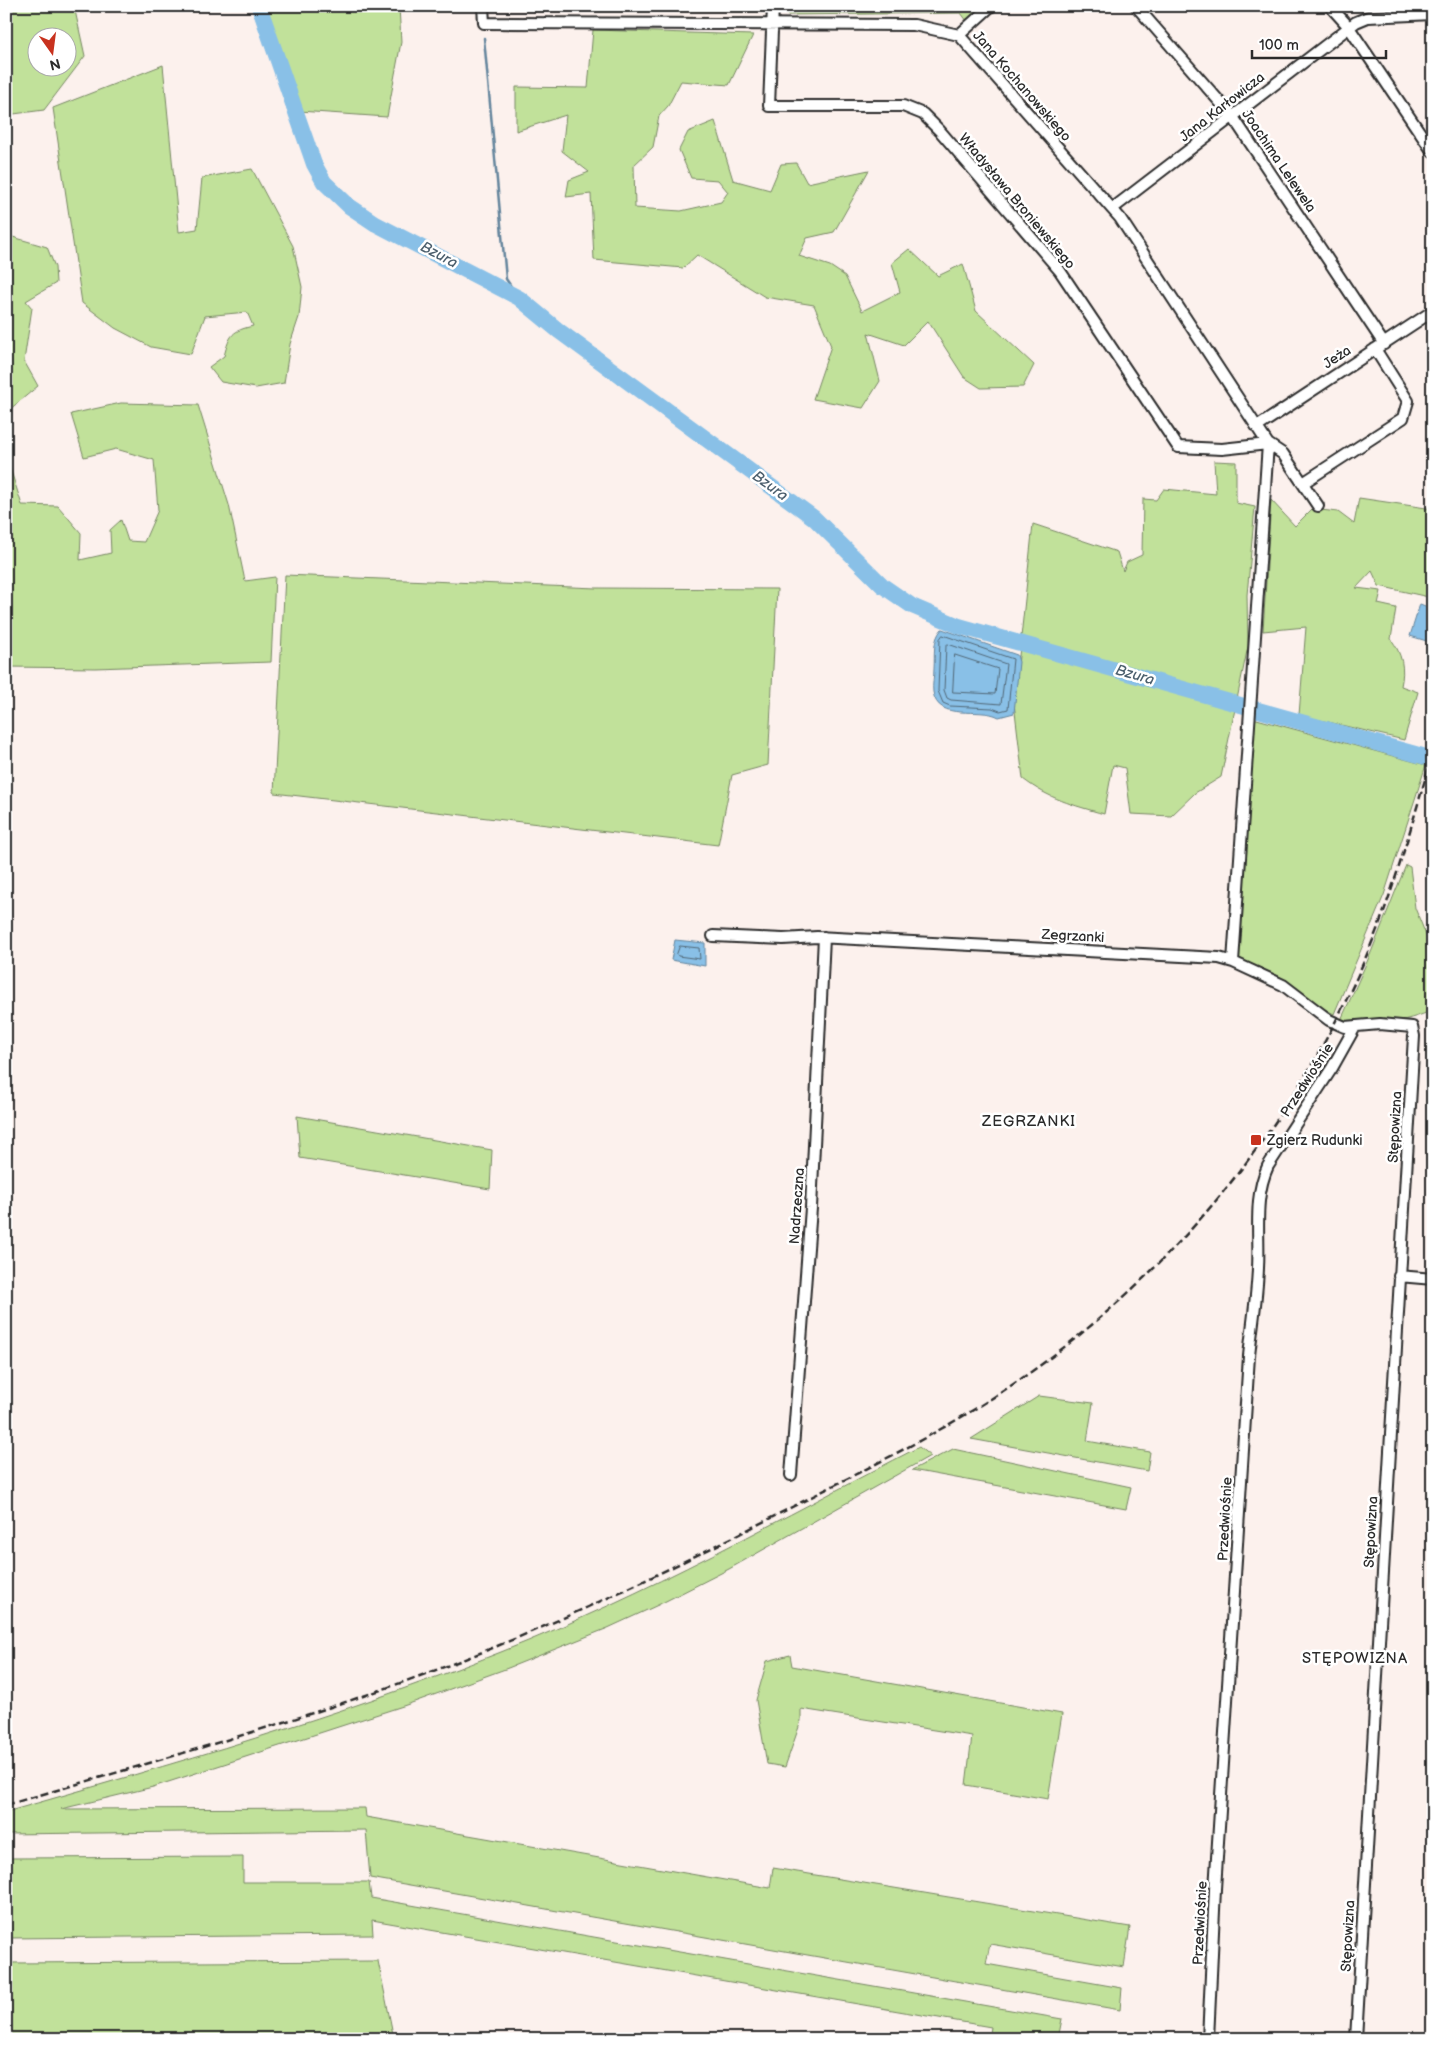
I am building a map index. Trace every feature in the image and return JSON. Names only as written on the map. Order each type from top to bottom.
[{"type":"street","name":"Jana Kochanowskiego","points":[[483,6],[484,23],[771,26],[914,25],[959,35],[1120,218],[1268,444],[1283,454],[1318,506]]},
{"type":"street","name":"Władysława Broniewskiego","points":[[773,6],[769,106],[903,106],[923,114],[952,144],[1060,271],[1178,447],[1222,449],[1268,444]]},
{"type":"street","points":[[959,35],[991,6]]},
{"type":"street","name":"Joachima Lelewela","points":[[1136,6],[1233,116],[1379,346],[1408,401],[1403,418],[1303,483]]},
{"type":"street","points":[[1330,6],[1348,26],[1433,152]]},
{"type":"street","name":"Jana Karłowicza","points":[[1112,209],[1348,26],[1368,17],[1433,14]]},
{"type":"street","name":"Jeża","points":[[1257,426],[1433,311]]},
{"type":"street","points":[[1233,962],[1268,444]]},
{"type":"street","name":"Zegrzanki","points":[[713,936],[783,939],[824,938],[1211,957],[1233,962],[1283,985],[1334,1023],[1345,1027],[1380,1024],[1412,1027]]},
{"type":"street","name":"Nadrzeczna","points":[[791,1475],[811,1208],[824,938]]},
{"type":"street","name":"Przedwiośnie","points":[[1208,2039],[1215,1889],[1249,1356],[1258,1268],[1258,1218],[1261,1184],[1268,1166],[1332,1068],[1355,1027]]},
{"type":"street","name":"Stępowizna","points":[[1356,2039],[1414,1036],[1412,1027]]},
{"type":"street","points":[[1399,1276],[1433,1279]]},
{"type":"green space","points":[[6,6],[74,6],[85,56],[78,65],[78,28],[28,28],[28,78],[68,78],[44,110],[6,115]]},
{"type":"green space","points":[[265,6],[399,6],[401,42],[387,117],[299,111],[264,8]]},
{"type":"green space","points":[[780,6],[983,6],[967,21],[961,13],[787,15]]},
{"type":"green space","points":[[593,30],[753,35],[729,85],[681,81],[668,106],[659,116],[653,147],[634,165],[635,208],[681,211],[721,202],[728,192],[718,180],[691,178],[679,150],[688,132],[715,121],[733,180],[770,190],[781,164],[796,163],[807,183],[869,170],[834,232],[807,238],[799,256],[830,266],[845,276],[862,311],[900,292],[892,263],[909,249],[938,276],[963,264],[976,311],[1034,365],[1023,387],[981,388],[964,377],[928,321],[904,345],[868,333],[880,381],[863,408],[813,399],[831,346],[814,305],[765,297],[697,255],[683,268],[594,260],[591,194],[566,197],[569,180],[589,172],[562,151],[566,115],[516,131],[516,87],[588,88]]},
{"type":"green space","points":[[163,65],[179,232],[197,229],[202,178],[252,169],[293,246],[302,287],[299,317],[290,344],[284,383],[256,388],[221,382],[209,367],[224,356],[230,338],[236,332],[253,326],[247,312],[205,316],[191,354],[151,347],[115,328],[82,303],[53,108]]},
{"type":"green space","points":[[6,235],[47,247],[55,267],[56,283],[26,301],[32,308],[24,361],[38,386],[9,410],[6,427]]},
{"type":"green space","points":[[121,403],[198,405],[229,505],[245,581],[275,577],[271,662],[95,668],[6,667],[6,456],[22,505],[58,506],[81,533],[80,560],[111,553],[110,530],[121,520],[128,541],[144,542],[158,510],[154,460],[116,449],[84,457],[71,414]]},
{"type":"green space","points":[[1214,461],[1236,462],[1236,503],[1255,507],[1247,595],[1248,646],[1221,777],[1195,793],[1171,816],[1131,814],[1125,768],[1113,765],[1104,814],[1042,792],[1023,779],[1014,703],[1033,524],[1117,552],[1123,571],[1127,562],[1142,555],[1143,499],[1156,500],[1164,489],[1216,494]]},
{"type":"green space","points":[[1359,498],[1433,509],[1433,598],[1379,586],[1372,571],[1356,588],[1381,591],[1378,604],[1396,608],[1391,639],[1402,661],[1401,686],[1418,692],[1404,740],[1299,715],[1306,627],[1263,631],[1271,500],[1295,526],[1312,509],[1338,512],[1354,524]]},
{"type":"green space","points":[[285,575],[596,588],[777,589],[768,765],[732,775],[718,845],[274,793]]},
{"type":"green space","points":[[1253,718],[1426,765],[1384,895],[1334,1014],[1321,1007],[1279,976],[1241,960],[1239,957]]},
{"type":"green space","points":[[1406,865],[1410,867],[1415,908],[1433,952],[1433,1010],[1411,1018],[1387,1023],[1363,1024],[1341,1020],[1370,955]]},
{"type":"green space","points":[[297,1116],[492,1150],[490,1189],[300,1158]]},
{"type":"green space","points":[[1039,1396],[1093,1403],[1087,1441],[1150,1452],[1147,1471],[971,1439]]},
{"type":"green space","points":[[919,1447],[930,1456],[729,1569],[608,1628],[508,1668],[406,1705],[153,1787],[61,1809],[365,1808],[366,1817],[770,1888],[773,1868],[1130,1927],[1124,1967],[990,1944],[986,1964],[1122,1988],[1120,2010],[370,1878],[366,1830],[6,1834],[6,1812],[194,1757],[318,1718],[440,1675],[555,1630],[713,1555]]},
{"type":"green space","points":[[953,1449],[1131,1487],[1126,1509],[912,1470]]},
{"type":"green space","points":[[790,1655],[792,1666],[1062,1714],[1048,1799],[966,1785],[972,1736],[801,1709],[801,1721],[785,1767],[767,1764],[756,1700],[767,1661]]},
{"type":"green space","points":[[243,1857],[243,1882],[369,1882],[371,1898],[1062,2019],[1058,2039],[989,2039],[991,2027],[372,1920],[373,1935],[6,1938],[6,1858]]},
{"type":"green space","points":[[378,1961],[394,2039],[6,2039],[6,1963]]},
{"type":"water","points":[[1420,604],[1433,609],[1433,632],[1430,642],[1410,636]]},
{"type":"water","points":[[942,629],[1017,655],[1019,662],[1014,713],[999,717],[991,714],[951,711],[936,702],[933,692],[935,648],[937,638]]},
{"type":"water","points":[[675,940],[705,943],[705,966],[671,960]]},
{"type":"waterway","name":"Bzura","points":[[259,6],[314,164],[324,182],[349,206],[376,224],[519,298],[559,331],[814,518],[883,586],[912,606],[959,626],[1433,759]]},
{"type":"waterway","points":[[484,38],[506,279],[519,298]]},
{"type":"railway","points":[[6,1805],[218,1742],[376,1692],[475,1655],[569,1616],[706,1551],[911,1445],[978,1407],[1065,1347],[1145,1277],[1217,1200],[1250,1158],[1310,1067],[1350,992],[1373,940],[1397,874],[1433,752]]},
{"type":"place","name":"Zgierz Rudunki","points":[[1256,1140]]},
{"type":"district","name":"ZEGRZANKI","points":[[1029,1121]]},
{"type":"district","name":"STĘPOWIZNA","points":[[1355,1658]]}]
